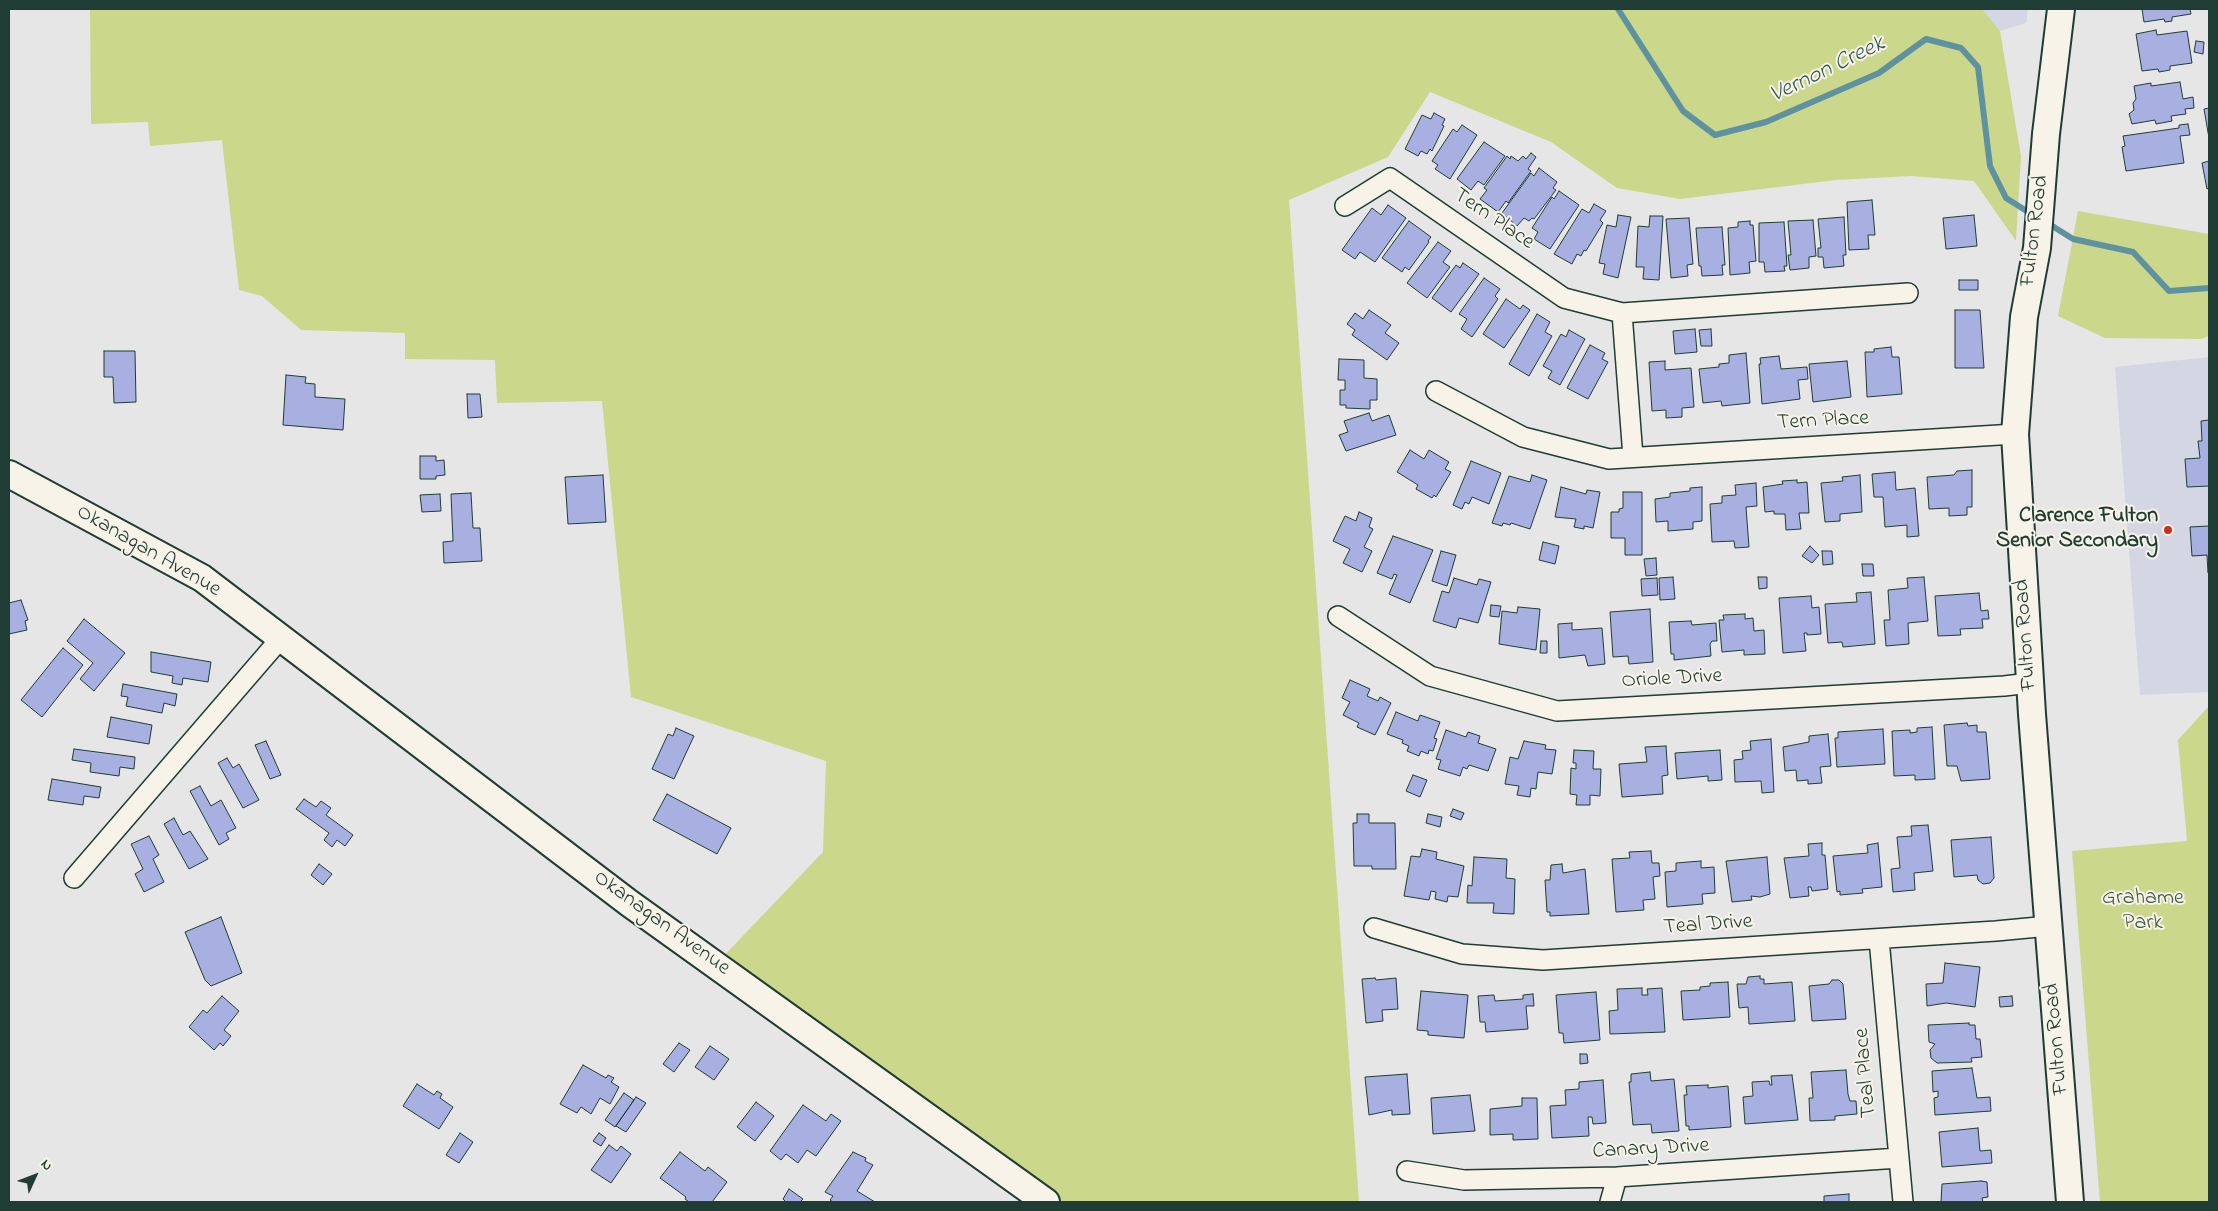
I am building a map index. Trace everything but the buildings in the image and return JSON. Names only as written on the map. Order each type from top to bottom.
[{"type":"street","name":"Fulton Road","points":[[2061,9],[2037,248],[2024,318],[2015,434],[2030,683],[2070,1202]]},
{"type":"street","name":"Tern Place","points":[[1345,206],[1390,178],[1564,298],[1622,313],[1908,294]]},
{"type":"street","points":[[1622,313],[1633,458]]},
{"type":"street","name":"Tern Place","points":[[1436,391],[1523,436],[1609,459],[2015,434]]},
{"type":"street","name":"Okanagan Avenue","points":[[9,474],[202,578],[629,903],[1046,1202]]},
{"type":"street","name":"Oriole Drive","points":[[1338,616],[1430,676],[1556,711],[2030,683]]},
{"type":"street","points":[[74,878],[281,638]]},
{"type":"street","name":"Teal Drive","points":[[1374,928],[1462,954],[1543,960],[1878,939],[2048,926]]},
{"type":"street","name":"Teal Place","points":[[1878,939],[1903,1202]]},
{"type":"street","name":"Canary Drive","points":[[1407,1171],[1464,1180],[1617,1178],[1898,1158]]},
{"type":"street","points":[[1610,1202],[1617,1178]]},
{"type":"shaded area","points":[[1982,9],[2028,9],[2026,23],[2000,31]]},
{"type":"shaded area","name":"Clarence Fulton Senior Secondary","points":[[2209,357],[2209,692],[2140,695],[2115,367]]},
{"type":"green space","points":[[90,9],[1982,9],[2000,31],[2021,156],[2016,241],[1974,181],[1911,176],[1836,180],[1680,199],[1617,188],[1551,142],[1430,92],[1388,157],[1289,200],[1359,1202],[1050,1202],[717,963],[823,852],[826,761],[631,697],[602,401],[497,403],[495,360],[405,359],[405,333],[301,330],[262,296],[239,290],[222,140],[150,146],[148,122],[91,124]]},
{"type":"green space","points":[[2078,211],[2209,234],[2209,336],[2201,339],[2105,338],[2058,316]]},
{"type":"green space","name":"Grahame Park","points":[[2209,706],[2209,1202],[2100,1202],[2072,851],[2187,841],[2178,740]]},
{"type":"waterway","name":"Vernon Creek","points":[[1618,9],[1683,111],[1715,135],[1766,122],[1879,73],[1926,39],[1961,48],[1978,67],[1990,166],[2006,198],[2033,215]]},
{"type":"waterway","name":"Vernon Creek","points":[[2046,222],[2073,239],[2133,252],[2169,291],[2209,288]]},
{"type":"place","name":"Clarence Fulton Senior Secondary","points":[[2168,530]]}]
